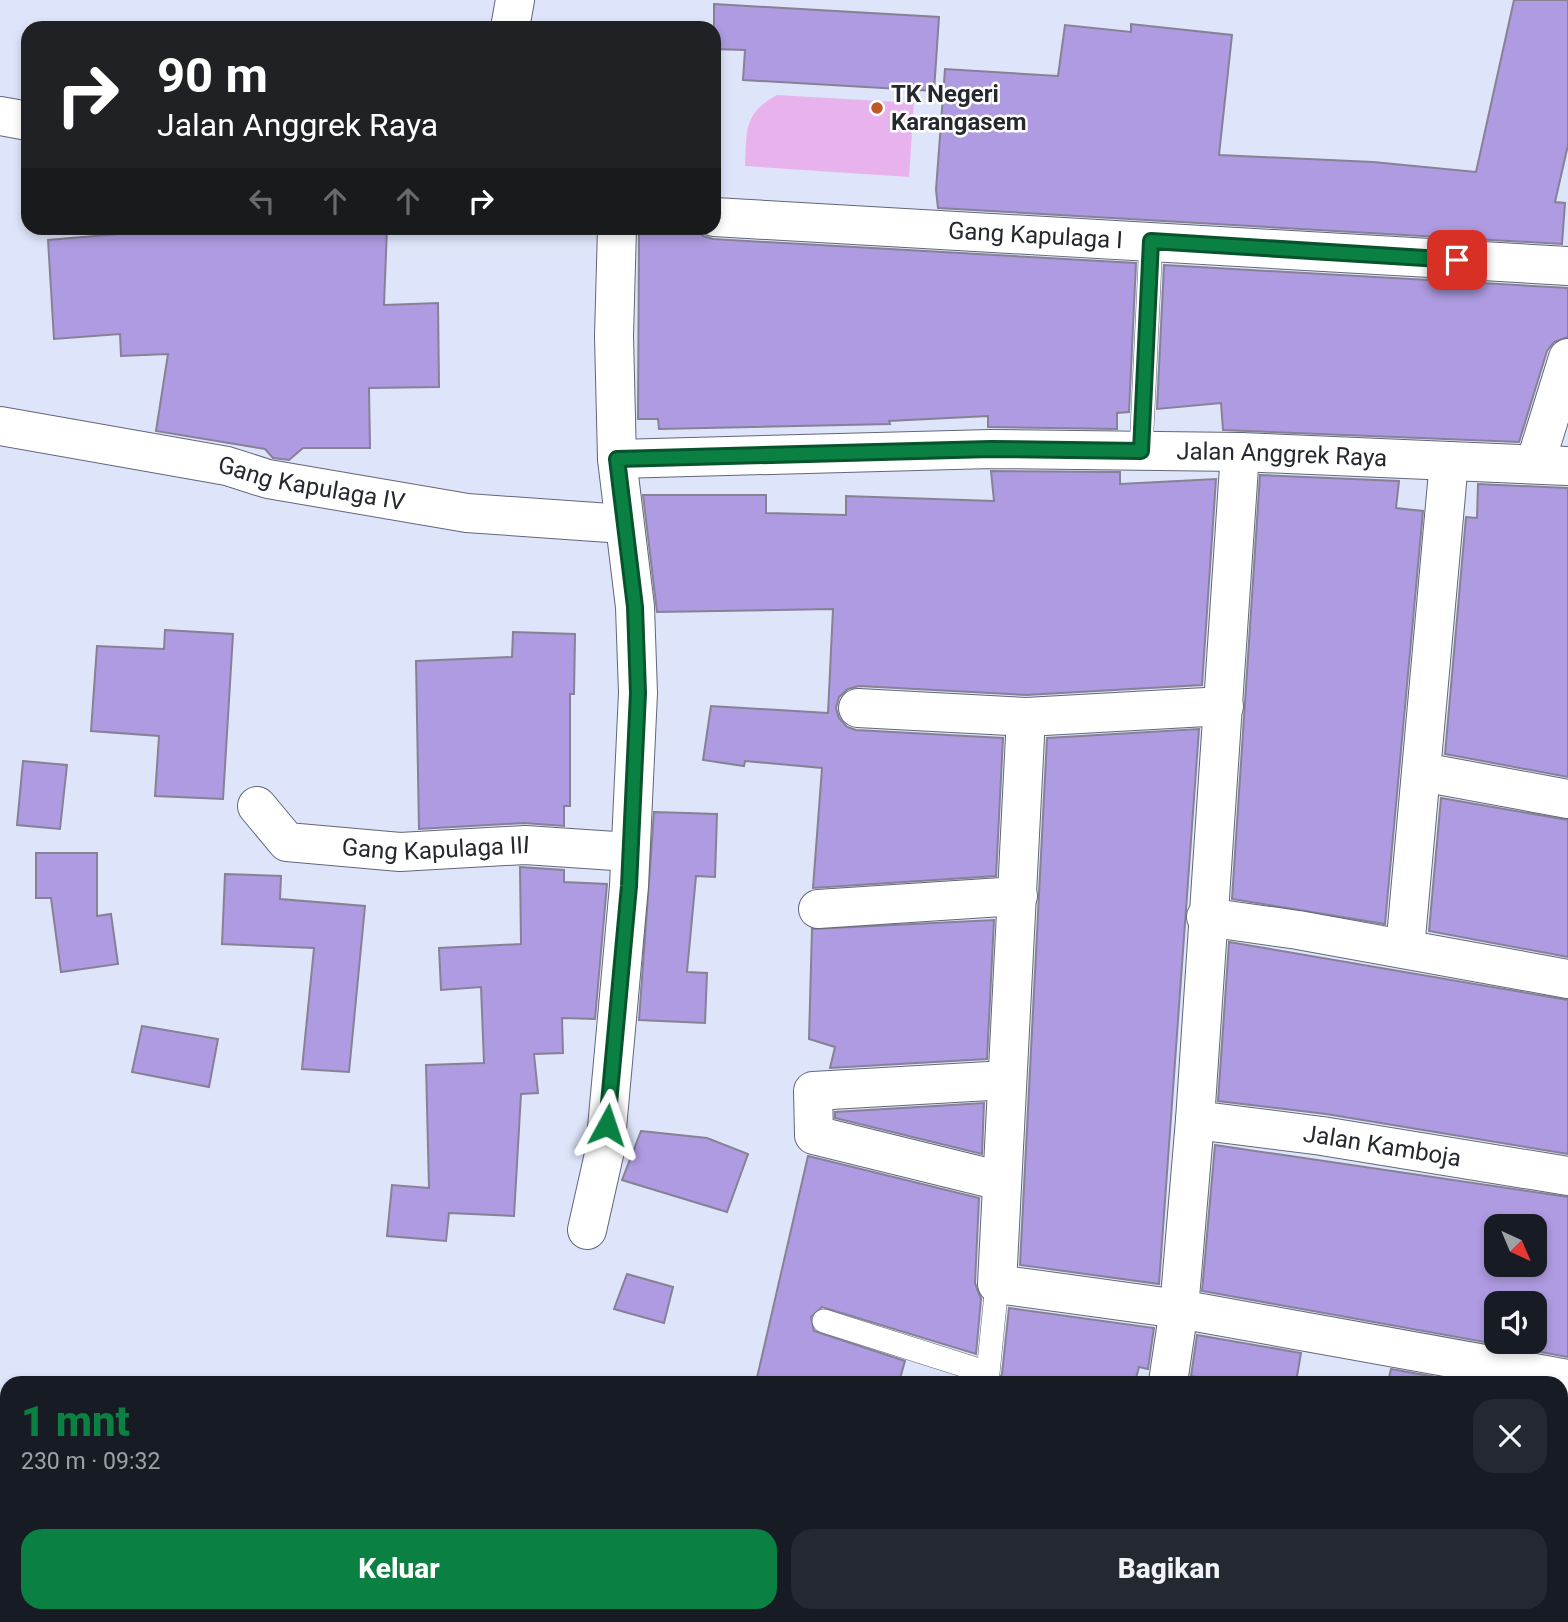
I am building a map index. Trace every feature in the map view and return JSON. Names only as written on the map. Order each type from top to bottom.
[{"type":"street","points":[[511,21],[515,0]]},
{"type":"street","points":[[0,116],[21,120]]},
{"type":"street","name":"Gang Kapulaga I","points":[[721,216],[1568,266]]},
{"type":"street","points":[[587,1230],[605,1150],[630,852],[638,642],[617,459],[614,336],[617,235]]},
{"type":"street","points":[[1552,465],[1568,358]]},
{"type":"street","name":"Gang Kapulaga IV","points":[[0,425],[228,466],[268,479],[467,513],[624,524]]},
{"type":"street","name":"Jalan Anggrek Raya","points":[[617,459],[991,449],[1240,452],[1552,465]]},
{"type":"street","points":[[1169,1376],[1179,1309],[1195,1119],[1206,917],[1224,706],[1240,452]]},
{"type":"street","points":[[1405,949],[1449,461]]},
{"type":"street","points":[[858,708],[1026,717],[1224,706]]},
{"type":"street","points":[[1026,717],[997,1284],[1179,1309],[1551,1376]]},
{"type":"street","points":[[1422,772],[1568,799]]},
{"type":"street","name":"Gang Kapulaga III","points":[[257,806],[287,842],[400,852],[525,845],[630,852]]},
{"type":"street","points":[[818,909],[1018,896]]},
{"type":"street","points":[[1206,917],[1568,979]]},
{"type":"street","points":[[1001,1181],[814,1135],[813,1091],[1007,1080]]},
{"type":"street","name":"Jalan Kamboja","points":[[1195,1119],[1322,1136],[1568,1176]]},
{"type":"lane","points":[[1141,451],[1151,241]]},
{"type":"lane","points":[[824,1321],[988,1373],[997,1284]]},
{"type":"shaded area","points":[[777,95],[914,103],[909,177],[745,166],[747,133],[752,116]]},
{"type":"building","points":[[1514,0],[1568,0],[1568,145],[1555,202],[1565,203],[1562,244],[938,208],[936,190],[945,69],[1058,76],[1065,25],[1131,32],[1131,24],[1232,35],[1219,155],[1373,162],[1476,172]]},
{"type":"building","points":[[714,4],[939,17],[934,91],[743,80],[745,50],[721,49],[721,21],[714,21]]},
{"type":"building","points":[[106,235],[387,235],[384,305],[438,303],[439,387],[369,388],[370,448],[303,448],[289,460],[273,458],[265,449],[156,431],[168,354],[121,356],[120,334],[54,339],[48,240]]},
{"type":"building","points":[[639,235],[702,235],[713,239],[1136,263],[1129,412],[1117,413],[1117,429],[988,427],[988,416],[889,421],[890,424],[659,429],[658,419],[638,419]]},
{"type":"building","points":[[1164,265],[1568,288],[1568,337],[1554,342],[1547,351],[1519,442],[1223,430],[1221,403],[1157,409]]},
{"type":"building","points":[[991,471],[1120,472],[1120,484],[1216,479],[1202,685],[1026,695],[859,686],[848,689],[839,697],[836,708],[839,718],[847,727],[856,730],[1003,738],[996,876],[813,888],[822,768],[745,761],[744,766],[703,760],[711,706],[828,713],[833,609],[657,612],[643,495],[766,495],[766,513],[846,515],[846,496],[994,501]]},
{"type":"building","points":[[1260,475],[1399,481],[1396,508],[1423,511],[1385,924],[1232,899]]},
{"type":"building","points":[[1478,484],[1568,488],[1568,777],[1445,754],[1466,517],[1477,518]]},
{"type":"building","points":[[165,630],[233,634],[223,799],[155,796],[159,736],[91,731],[97,646],[164,649]]},
{"type":"building","points":[[513,632],[575,634],[574,694],[570,694],[570,806],[564,806],[564,826],[524,823],[419,829],[416,661],[512,657]]},
{"type":"building","points":[[1199,729],[1159,1284],[1020,1265],[1047,738]]},
{"type":"building","points":[[23,761],[67,765],[60,829],[17,825]]},
{"type":"building","points":[[1441,798],[1568,820],[1568,957],[1429,931]]},
{"type":"building","points":[[654,812],[717,814],[715,877],[696,876],[687,972],[707,973],[705,1023],[639,1020]]},
{"type":"building","points":[[36,853],[97,853],[97,916],[111,914],[118,964],[61,972],[51,898],[36,898]]},
{"type":"building","points":[[520,867],[564,870],[564,882],[607,884],[595,1019],[562,1018],[563,1053],[534,1054],[538,1093],[521,1094],[514,1216],[449,1213],[446,1241],[387,1236],[392,1185],[429,1188],[426,1065],[484,1063],[481,987],[441,990],[439,948],[521,944]]},
{"type":"building","points":[[225,874],[281,876],[280,899],[365,906],[349,1072],[302,1069],[314,948],[222,944]]},
{"type":"building","points":[[994,920],[987,1059],[830,1068],[835,1047],[809,1039],[812,929]]},
{"type":"building","points":[[1229,942],[1568,1000],[1568,1154],[1326,1114],[1218,1101]]},
{"type":"building","points":[[142,1026],[218,1039],[209,1087],[132,1072]]},
{"type":"building","points":[[984,1103],[982,1154],[835,1118],[835,1112]]},
{"type":"building","points":[[641,1131],[707,1138],[748,1154],[727,1212],[622,1180]]},
{"type":"building","points":[[1215,1145],[1568,1197],[1568,1357],[1547,1353],[1547,1291],[1484,1291],[1484,1342],[1202,1291]]},
{"type":"building","points":[[808,1156],[979,1198],[975,1283],[981,1299],[976,1354],[822,1307],[811,1317],[814,1331],[905,1361],[901,1376],[757,1376]]},
{"type":"building","points":[[627,1274],[673,1287],[664,1323],[614,1309]]},
{"type":"building","points":[[1009,1308],[1154,1328],[1148,1369],[1139,1367],[1137,1376],[1001,1376]]},
{"type":"building","points":[[1197,1335],[1301,1353],[1297,1376],[1191,1376]]},
{"type":"building","points":[[1391,1369],[1430,1376],[1389,1376]]},
{"type":"place","name":"TK Negeri Karangasem","points":[[877,108]]},
{"type":"route","points":[[607,1125],[629,886],[638,693],[635,607],[617,459],[991,449],[1141,451],[1151,241],[1457,260]]}]
